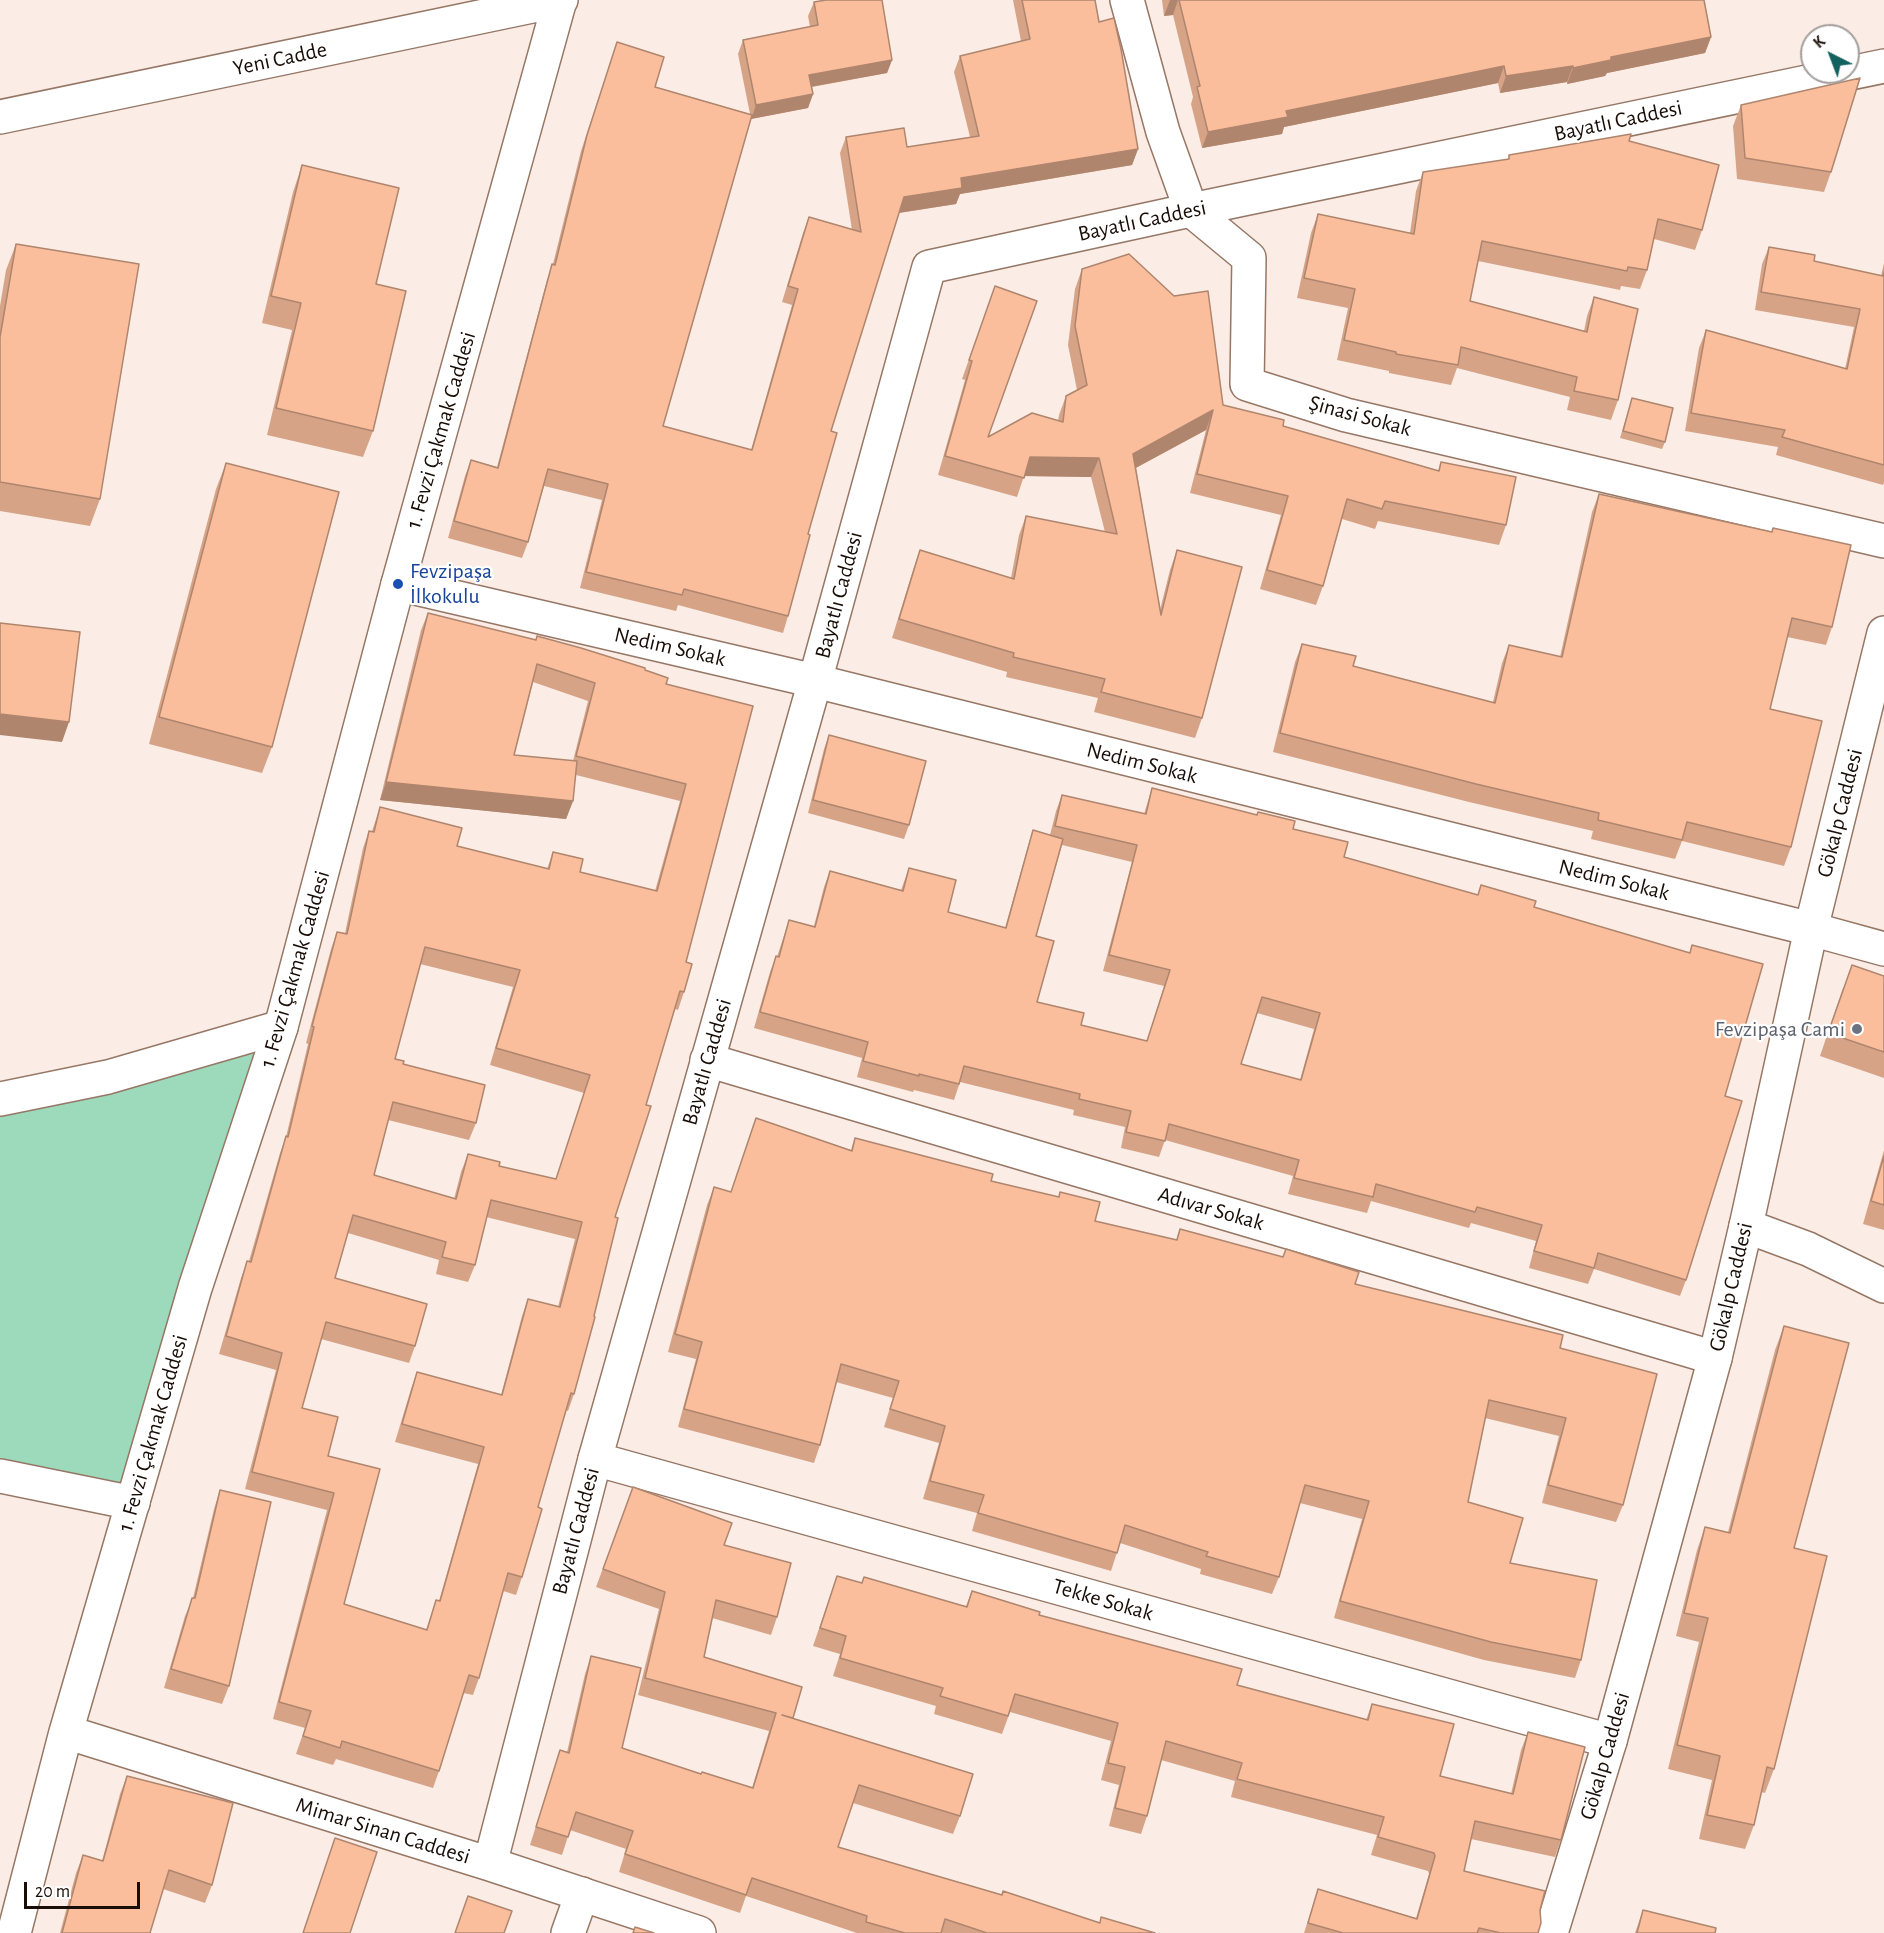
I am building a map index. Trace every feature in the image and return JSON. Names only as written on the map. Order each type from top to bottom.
[{"type":"street","name":"Yeni Cadde","points":[[0,117],[561,0]]},
{"type":"street","name":"1. Fevzi Çakmak Caddesi","points":[[14,1933],[66,1732],[195,1288],[281,1027],[398,584],[561,0]]},
{"type":"street","name":"Şinasi Sokak","points":[[1127,0],[1162,132],[1191,210],[1249,258],[1247,384],[1346,415],[1884,541]]},
{"type":"street","name":"Bayatlı Caddesi","points":[[490,1864],[595,1459],[815,681],[929,267],[1191,210],[1884,66]]},
{"type":"street","name":"Nedim Sokak","points":[[398,584],[815,681],[1884,949]]},
{"type":"street","name":"Gökalp Caddesi","points":[[1551,1933],[1610,1741],[1714,1359],[1746,1226],[1811,929],[1884,633]]},
{"type":"street","points":[[0,1099],[108,1077],[281,1027]]},
{"type":"street","name":"Adıvar Sokak","points":[[707,1060],[1714,1359]]},
{"type":"street","points":[[1746,1226],[1808,1249],[1884,1286]]},
{"type":"street","name":"Tekke Sokak","points":[[595,1459],[1610,1741]]},
{"type":"street","points":[[0,1476],[133,1503]]},
{"type":"street","name":"Mimar Sinan Caddesi","points":[[66,1732],[490,1864],[699,1933]]},
{"type":"street","points":[[568,1933],[582,1894]]},
{"type":"green space","points":[[281,1027],[133,1503],[0,1476],[0,1099]]},
{"type":"building","points":[[882,0],[892,60],[809,75],[813,94],[756,105],[743,40],[818,25],[814,2]]},
{"type":"building","points":[[1022,0],[1095,0],[1099,22],[1114,18],[1138,149],[961,178],[962,188],[904,197],[831,431],[837,433],[808,534],[810,535],[788,616],[684,589],[682,595],[586,572],[608,484],[548,469],[528,542],[454,521],[471,460],[498,468],[552,264],[555,265],[587,135],[617,42],[664,57],[655,87],[752,115],[663,426],[752,450],[798,289],[788,286],[809,217],[861,232],[846,137],[904,128],[907,147],[979,136],[960,56],[1030,39]]},
{"type":"building","points":[[1179,0],[1704,0],[1711,37],[1611,57],[1611,60],[1573,68],[1573,66],[1506,76],[1504,66],[1286,111],[1288,117],[1208,132],[1197,87],[1200,86]]},
{"type":"building","points":[[1834,84],[1858,84],[1831,172],[1745,158],[1741,105]]},
{"type":"building","points":[[1631,134],[1629,141],[1719,165],[1702,230],[1658,219],[1647,270],[1628,267],[1627,271],[1482,241],[1470,301],[1587,332],[1594,297],[1638,309],[1618,400],[1574,391],[1577,377],[1461,347],[1458,365],[1396,354],[1396,352],[1344,340],[1355,289],[1304,278],[1318,214],[1414,234],[1423,172],[1509,159],[1509,155]]},
{"type":"building","points":[[302,165],[399,188],[376,284],[406,291],[373,431],[276,408],[301,303],[271,296]]},
{"type":"building","points":[[16,244],[139,264],[100,499],[0,482],[0,337]]},
{"type":"building","points":[[1769,247],[1815,255],[1814,261],[1883,276],[1884,272],[1884,465],[1782,437],[1785,430],[1691,413],[1706,330],[1847,369],[1860,309],[1761,292]]},
{"type":"building","points":[[1129,254],[1174,296],[1208,291],[1223,405],[1284,420],[1283,426],[1439,471],[1441,462],[1516,477],[1506,525],[1385,501],[1382,509],[1347,499],[1323,586],[1267,570],[1288,496],[1197,474],[1213,410],[1133,454],[1161,615],[1177,550],[1242,567],[1202,718],[1101,692],[1105,679],[1013,657],[1014,653],[899,619],[920,550],[1014,579],[1026,516],[1117,534],[1099,458],[1030,457],[1024,478],[945,456],[972,361],[969,360],[995,286],[1037,301],[988,437],[1032,413],[1063,422],[1066,396],[1087,385],[1075,326],[1082,269]]},
{"type":"building","points":[[1632,398],[1673,408],[1665,442],[1623,431]]},
{"type":"building","points":[[226,463],[339,492],[272,747],[159,717]]},
{"type":"building","points":[[1599,494],[1772,532],[1773,528],[1851,545],[1832,627],[1792,618],[1770,709],[1822,721],[1791,847],[1687,822],[1682,840],[1598,820],[1599,813],[1280,733],[1302,644],[1356,656],[1353,666],[1495,703],[1509,645],[1562,657]]},
{"type":"building","points":[[428,613],[536,640],[537,636],[581,648],[645,668],[645,670],[668,678],[666,684],[753,706],[686,962],[692,964],[684,992],[680,991],[646,1105],[651,1106],[615,1217],[618,1218],[595,1317],[574,1394],[571,1393],[538,1507],[542,1509],[522,1577],[508,1573],[479,1678],[469,1675],[439,1771],[342,1741],[340,1748],[303,1736],[311,1711],[279,1702],[334,1493],[252,1472],[282,1353],[226,1336],[247,1261],[251,1262],[286,1136],[288,1137],[314,1027],[312,1026],[337,932],[347,934],[369,831],[374,832],[380,807],[462,828],[457,846],[549,869],[553,852],[583,859],[580,872],[657,891],[686,784],[576,756],[595,683],[537,664],[514,755],[577,761],[573,801],[386,782]],"holes":[[[425,947],[520,970],[496,1048],[590,1075],[556,1179],[499,1166],[500,1162],[468,1154],[456,1199],[374,1175],[393,1102],[476,1123],[485,1085],[403,1064],[404,1061],[395,1059]],[[491,1200],[582,1222],[560,1307],[528,1299],[502,1395],[417,1372],[402,1424],[484,1447],[440,1601],[436,1600],[427,1630],[344,1604],[380,1469],[328,1456],[338,1417],[302,1408],[326,1322],[415,1346],[427,1304],[335,1278],[353,1215],[446,1242],[442,1257],[475,1265]]]},
{"type":"building","points":[[0,623],[80,632],[69,722],[0,714]]},
{"type":"building","points":[[829,735],[926,761],[909,825],[813,800]]},
{"type":"building","points":[[1152,788],[1257,815],[1258,812],[1295,821],[1293,829],[1348,842],[1344,857],[1478,895],[1481,885],[1536,901],[1534,907],[1690,953],[1692,945],[1763,964],[1725,1096],[1742,1101],[1686,1280],[1598,1253],[1594,1268],[1534,1251],[1542,1225],[1477,1207],[1475,1212],[1376,1184],[1373,1197],[1294,1178],[1299,1160],[1169,1124],[1165,1141],[1126,1132],[1131,1111],[1079,1099],[1080,1094],[964,1066],[959,1084],[863,1061],[868,1042],[760,1012],[789,920],[815,927],[830,871],[903,891],[909,868],[956,880],[948,912],[1006,928],[1033,830],[1063,839],[1036,936],[1054,941],[1037,1002],[1084,1013],[1081,1025],[1147,1041],[1170,970],[1109,955],[1137,845],[1055,826],[1062,795],[1146,814]],"holes":[[[1262,997],[1320,1013],[1301,1080],[1241,1064]]]},
{"type":"building","name":"Fevzipaşa Cami","points":[[1852,965],[1884,976],[1884,1052],[1828,1033]]},
{"type":"building","points":[[756,1118],[852,1151],[855,1138],[993,1174],[991,1181],[1059,1197],[1060,1192],[1100,1202],[1095,1221],[1177,1240],[1180,1229],[1283,1257],[1286,1249],[1359,1272],[1355,1284],[1563,1335],[1560,1348],[1657,1374],[1623,1505],[1548,1485],[1566,1418],[1489,1400],[1468,1502],[1523,1518],[1510,1563],[1597,1580],[1581,1660],[1491,1642],[1340,1601],[1369,1501],[1305,1485],[1279,1577],[1206,1556],[1208,1552],[1125,1525],[1117,1553],[978,1513],[984,1495],[930,1481],[945,1426],[890,1409],[899,1381],[841,1364],[820,1445],[684,1409],[702,1342],[675,1334],[714,1187],[731,1192]]},
{"type":"building","points":[[1884,1156],[1884,1205],[1871,1201]]},
{"type":"building","points":[[1784,1326],[1849,1343],[1794,1548],[1827,1556],[1774,1769],[1767,1767],[1754,1825],[1707,1815],[1720,1756],[1677,1745],[1708,1618],[1684,1613],[1705,1527],[1730,1533]]},
{"type":"building","points":[[633,1487],[732,1523],[724,1545],[791,1563],[777,1617],[716,1600],[704,1657],[802,1687],[793,1718],[782,1715],[973,1774],[960,1816],[859,1785],[838,1847],[1002,1895],[1003,1891],[1100,1923],[1101,1917],[1155,1933],[987,1933],[945,1919],[941,1933],[905,1933],[866,1922],[867,1916],[752,1878],[746,1895],[625,1854],[633,1831],[576,1812],[568,1837],[536,1827],[560,1750],[569,1753],[591,1656],[641,1668],[622,1748],[701,1774],[702,1772],[753,1788],[776,1713],[645,1678],[665,1592],[603,1569]]},
{"type":"building","points":[[220,1490],[271,1502],[229,1686],[171,1669],[192,1598],[195,1598]]},
{"type":"building","points":[[837,1576],[862,1583],[864,1577],[967,1607],[972,1591],[1040,1612],[1039,1615],[1242,1669],[1237,1685],[1368,1720],[1372,1704],[1454,1724],[1440,1776],[1513,1794],[1528,1732],[1585,1747],[1561,1840],[1475,1821],[1464,1871],[1545,1891],[1540,1910],[1541,1923],[1538,1933],[1501,1933],[1479,1928],[1477,1933],[1343,1933],[1308,1923],[1318,1889],[1417,1919],[1434,1853],[1378,1837],[1384,1817],[1237,1779],[1242,1763],[1166,1741],[1147,1816],[1115,1808],[1125,1767],[1108,1763],[1118,1723],[1015,1694],[1008,1716],[940,1696],[943,1688],[840,1658],[846,1636],[820,1628]]},
{"type":"building","points":[[127,1776],[233,1803],[212,1885],[169,1870],[150,1933],[62,1933],[83,1855],[103,1861]]},
{"type":"building","points":[[335,1838],[377,1852],[350,1933],[303,1933]]},
{"type":"building","points":[[468,1896],[512,1911],[504,1933],[455,1933]]},
{"type":"building","points":[[1643,1910],[1716,1928],[1715,1933],[1637,1933]]},
{"type":"building","points":[[635,1927],[654,1933],[633,1933]]},
{"type":"place","name":"Fevzipaşa İlkokulu","points":[[398,584]]},
{"type":"place","name":"Fevzipaşa Cami","points":[[1857,1029]]}]
